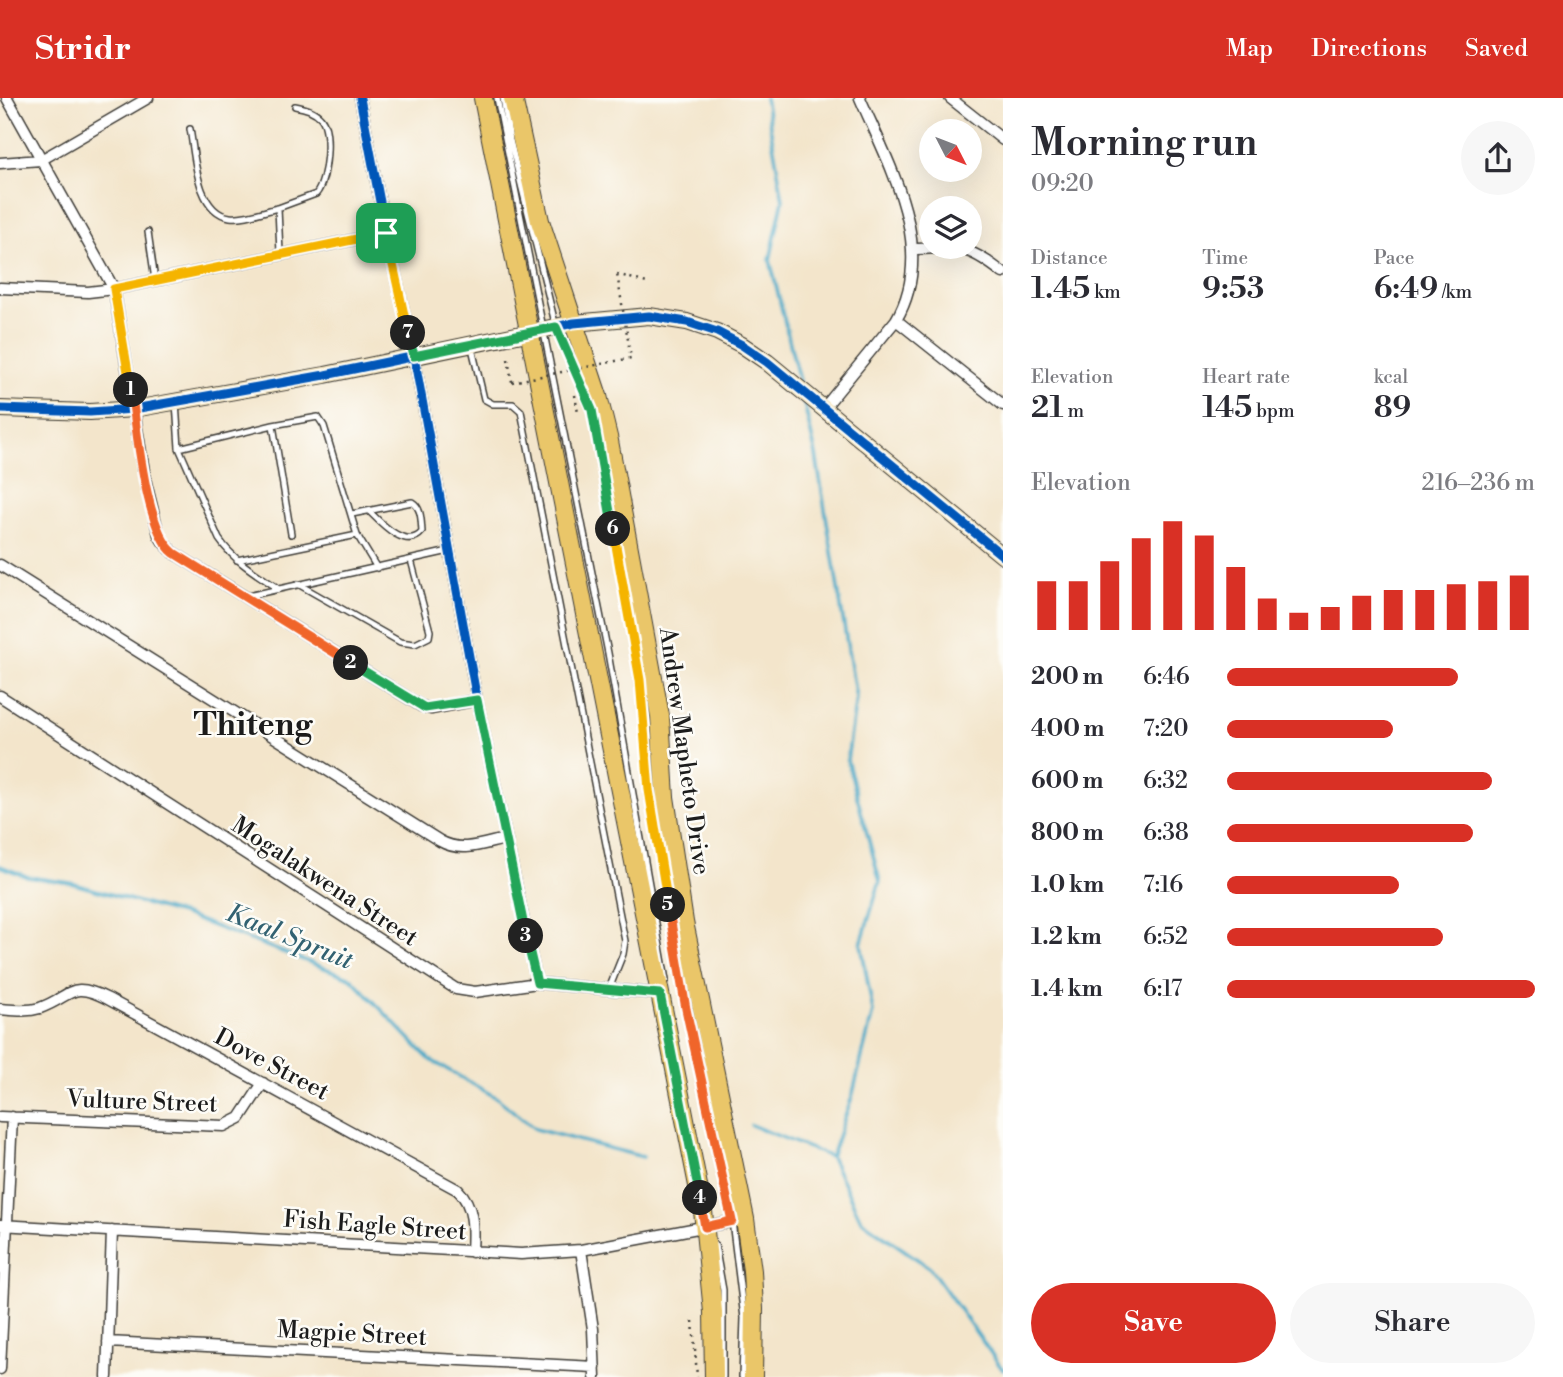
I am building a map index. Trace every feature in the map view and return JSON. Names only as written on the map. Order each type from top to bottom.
[{"type":"main road","points":[[483,98],[542,329],[708,1226],[714,1377]]},
{"type":"main road","name":"Andrew Mapheto Drive","points":[[513,98],[540,221],[598,397],[609,441],[660,716],[665,797],[717,1117],[752,1271],[753,1377]]},
{"type":"street","points":[[7,98],[114,289],[146,482],[157,528],[164,543],[174,553],[421,706],[430,709],[477,700]]},
{"type":"street","points":[[0,163],[41,160],[131,102],[148,98]]},
{"type":"street","points":[[360,98],[386,233],[414,356],[477,700],[537,983]]},
{"type":"street","points":[[950,98],[1003,140]]},
{"type":"street","points":[[821,406],[896,320],[905,304],[910,285],[913,248],[905,214],[862,99]]},
{"type":"street","points":[[0,288],[88,292],[114,289],[386,233]]},
{"type":"street","points":[[913,248],[968,249],[1003,273]]},
{"type":"street","points":[[0,409],[100,412],[134,409],[574,323],[649,316],[669,318],[717,332],[767,362],[1003,556]]},
{"type":"street","points":[[896,320],[1003,405]]},
{"type":"street","points":[[0,565],[440,841],[460,848],[505,839]]},
{"type":"street","name":"Mogalakwena Street","points":[[0,696],[450,985],[475,992],[537,983],[664,994]]},
{"type":"street","name":"Dove Street","points":[[0,1009],[35,1009],[71,991],[97,994],[458,1190],[472,1215],[472,1252]]},
{"type":"street","name":"Vulture Street","points":[[6,1117],[224,1126],[240,1118],[263,1083]]},
{"type":"street","points":[[0,1369],[6,1117]]},
{"type":"street","name":"Fish Eagle Street","points":[[3,1225],[521,1254],[581,1250],[739,1220]]},
{"type":"street","points":[[107,1377],[112,1231]]},
{"type":"street","points":[[581,1250],[593,1329],[595,1372]]},
{"type":"street","name":"Magpie Street","points":[[108,1342],[595,1372]]},
{"type":"lane","points":[[497,98],[542,329],[592,410],[640,680],[651,803],[686,1009],[717,1117]]},
{"type":"lane","points":[[503,98],[542,329]]},
{"type":"lane","points":[[190,129],[203,194],[221,215],[232,218],[278,208],[316,194],[325,179],[326,127],[312,110],[295,106]]},
{"type":"lane","points":[[278,208],[280,253]]},
{"type":"lane","points":[[148,232],[155,280]]},
{"type":"lane","points":[[472,344],[484,398],[493,404],[513,404],[521,411],[625,941],[623,954],[608,989]]},
{"type":"lane","points":[[176,401],[179,448],[219,539],[236,560],[279,589]]},
{"type":"lane","points":[[179,448],[312,416],[322,420],[357,534],[377,568]]},
{"type":"lane","points":[[273,425],[291,534]]},
{"type":"lane","points":[[352,514],[369,510],[412,502],[417,505],[420,513],[422,532],[418,537],[412,538],[396,534],[388,530],[369,510]]},
{"type":"lane","points":[[236,560],[357,534]]},
{"type":"lane","points":[[245,597],[449,551]]},
{"type":"lane","points":[[298,584],[400,642],[415,644],[429,637],[430,631],[411,560]]},
{"type":"lane","points":[[673,1019],[688,1121]]},
{"type":"lane","points":[[739,1220],[744,1318],[741,1377]]},
{"type":"lane","points":[[708,1226],[723,1290],[723,1377]]},
{"type":"path","points":[[508,359],[512,382],[631,358],[617,274],[650,284]]},
{"type":"path","points":[[693,1321],[697,1377]]},
{"type":"waterway","points":[[765,98],[783,200],[770,260],[799,381]]},
{"type":"waterway","points":[[803,399],[816,455],[856,698],[847,760],[880,881],[861,944],[873,1012],[852,1097],[831,1157]]},
{"type":"waterway","name":"Kaal Spruit","points":[[0,866],[28,877],[71,883],[184,915],[351,978],[429,1059],[497,1098],[535,1129],[643,1157]]},
{"type":"waterway","name":"Kaal Spruit","points":[[751,1125],[831,1157],[861,1220],[930,1268],[1003,1370]]},
{"type":"cycle path","points":[[360,98],[386,233],[414,356],[477,700],[537,983]]},
{"type":"cycle path","points":[[0,409],[90,412],[134,409],[325,375],[574,323],[649,316],[687,322],[717,332],[742,345],[767,362],[1003,556]]},
{"type":"district","name":"Thiteng","points":[[253,724]]},
{"type":"route","points":[[386,233],[414,356],[556,327],[592,410],[640,680],[649,790],[686,1009],[732,1221],[705,1227],[660,994],[537,983],[477,700],[430,709],[421,706],[174,553],[159,535],[138,445],[114,289],[386,233]]}]
